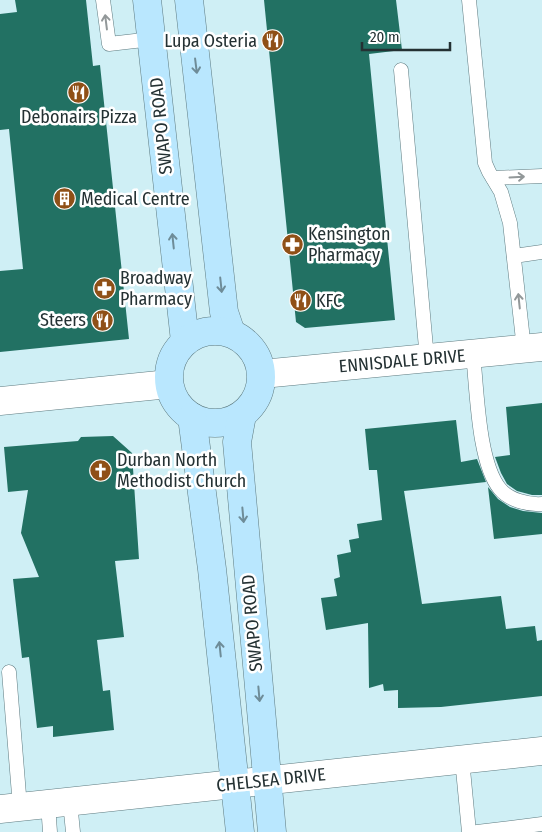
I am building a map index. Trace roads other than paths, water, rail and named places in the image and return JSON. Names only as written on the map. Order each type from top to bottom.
[{"type":"street","name":"SWAPO ROAD","points":[[147,0],[185,341]]},
{"type":"street","points":[[189,0],[224,312],[231,333]]},
{"type":"street","points":[[220,330],[231,333],[246,342],[257,357],[262,374],[260,390],[253,403],[242,415],[226,422],[209,423],[192,417],[182,409],[174,397],[169,384],[169,372],[177,350],[185,341],[207,331],[220,330]]},
{"type":"street","name":"ENNISDALE DRIVE","points":[[262,374],[533,348]]},
{"type":"street","points":[[0,401],[169,384]]},
{"type":"street","name":"SWAPO ROAD","points":[[242,415],[236,442],[272,832]]},
{"type":"street","name":"SWAPO ROAD","points":[[192,417],[200,466],[240,832]]},
{"type":"street","name":"CHELSEA DRIVE","points":[[10,808],[542,751]]},
{"type":"lane","points":[[102,0],[109,44],[152,39]]},
{"type":"lane","points":[[469,0],[486,163],[506,205],[514,256],[533,348]]},
{"type":"lane","points":[[401,70],[427,359]]},
{"type":"lane","points":[[493,178],[542,176]]},
{"type":"lane","points":[[514,256],[542,252]]},
{"type":"lane","points":[[474,354],[481,431],[493,479],[501,490],[510,497],[524,502],[542,504]]},
{"type":"lane","points":[[9,672],[10,808]]},
{"type":"lane","points":[[462,759],[469,832]]},
{"type":"lane","points":[[50,832],[59,803]]},
{"type":"lane","points":[[59,803],[73,832]]},
{"type":"lane","points":[[477,832],[542,824]]},
{"type":"place","name":"Lupa Osteria","points":[[273,41]]},
{"type":"place","name":"Debonairs Pizza","points":[[79,92]]},
{"type":"place","name":"Medical Centre","points":[[65,199]]},
{"type":"place","name":"Kensington Pharmacy","points":[[292,244]]},
{"type":"place","name":"Broadway Pharmacy","points":[[104,288]]},
{"type":"place","name":"KFC","points":[[300,301]]},
{"type":"place","name":"Steers","points":[[102,320]]},
{"type":"place","name":"Durban North Methodist Church","points":[[101,470]]}]
